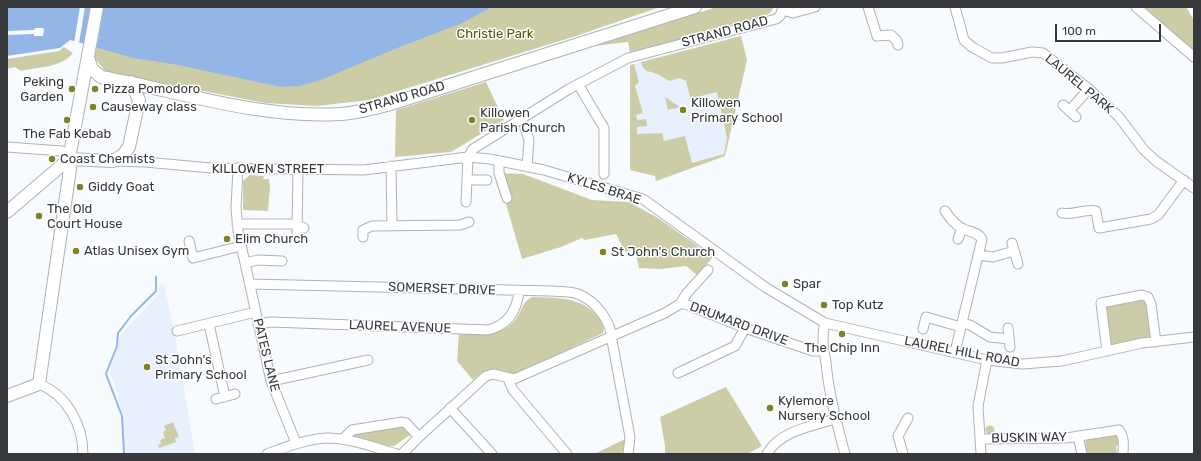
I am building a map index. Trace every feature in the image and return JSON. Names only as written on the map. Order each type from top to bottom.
[{"type":"main road","points":[[82,85],[90,79],[97,7]]},
{"type":"main road","name":"STRAND ROAD","points":[[91,68],[131,82],[262,111],[310,115],[361,111],[387,105],[696,7]]},
{"type":"main road","points":[[7,396],[39,384],[70,170],[69,160],[82,85],[91,68]]},
{"type":"main road","points":[[113,161],[123,155],[129,147],[139,100],[131,82]]},
{"type":"main road","points":[[139,100],[148,94],[162,89]]},
{"type":"main road","points":[[7,212],[69,160]]},
{"type":"main road","name":"KILLOWEN STREET","points":[[69,160],[113,161]]},
{"type":"street","name":"STRAND ROAD","points":[[468,157],[473,149],[484,141],[578,84],[628,58],[776,19],[780,16],[783,9],[793,13],[815,7]]},
{"type":"street","points":[[868,7],[877,36],[891,35],[897,41],[898,45]]},
{"type":"street","name":"LAUREL PARK","points":[[954,7],[964,40],[972,47],[992,58],[1002,58],[1032,52],[1043,53],[1089,89],[1119,117],[1144,150],[1156,161],[1194,188]]},
{"type":"street","points":[[1136,7],[1194,57]]},
{"type":"street","points":[[578,84],[604,128],[604,174]]},
{"type":"street","points":[[1069,111],[1089,89]]},
{"type":"street","points":[[525,128],[529,140],[527,167]]},
{"type":"street","points":[[484,141],[485,148],[490,159]]},
{"type":"street","points":[[7,147],[62,151],[69,160]]},
{"type":"street","points":[[129,147],[134,155],[145,162]]},
{"type":"street","points":[[466,202],[468,157]]},
{"type":"street","name":"KYLES BRAE","points":[[468,157],[490,159],[527,167],[584,181],[643,199],[765,287],[825,324]]},
{"type":"street","name":"KILLOWEN STREET","points":[[113,161],[145,162],[194,168],[364,170],[468,157]]},
{"type":"street","points":[[499,161],[499,173],[507,198]]},
{"type":"street","points":[[391,166],[392,226]]},
{"type":"street","name":"PATES LANE","points":[[238,168],[237,224],[241,246],[271,381],[296,443]]},
{"type":"street","points":[[297,235],[301,226],[298,210],[298,169]]},
{"type":"street","points":[[467,180],[487,180]]},
{"type":"street","points":[[1062,213],[1068,214],[1090,210],[1096,212],[1099,228],[1151,219],[1158,215],[1184,180]]},
{"type":"street","points":[[945,211],[951,220],[962,228],[980,235],[982,239],[955,352]]},
{"type":"street","points":[[363,236],[363,230],[372,226],[460,225],[469,222]]},
{"type":"street","points":[[237,224],[301,226]]},
{"type":"street","points":[[958,239],[962,228]]},
{"type":"street","points":[[189,241],[193,258],[241,246]]},
{"type":"street","points":[[979,256],[993,257],[1013,247],[1018,264]]},
{"type":"street","points":[[245,263],[258,260],[282,261]]},
{"type":"street","points":[[680,304],[687,293],[708,270]]},
{"type":"street","name":"SOMERSET DRIVE","points":[[250,284],[550,291],[578,294],[594,304],[606,320],[612,332],[612,336]]},
{"type":"street","name":"LAUREL AVENUE","points":[[258,324],[271,322],[488,330],[505,323],[514,312],[519,291]]},
{"type":"street","points":[[1107,351],[1101,303],[1142,295],[1148,297],[1151,304],[1156,342]]},
{"type":"street","name":"DRUMARD DRIVE","points":[[508,379],[520,377],[680,304],[685,304],[745,328],[813,351],[824,351]]},
{"type":"street","points":[[177,331],[256,312]]},
{"type":"street","points":[[923,329],[926,317],[962,325],[970,325],[990,337],[1009,343],[1008,328]]},
{"type":"street","points":[[209,324],[225,397]]},
{"type":"street","points":[[825,324],[823,332],[824,351],[830,400],[846,454]]},
{"type":"street","name":"LAUREL HILL ROAD","points":[[825,324],[987,360],[1006,363],[1034,364],[1062,361],[1142,343],[1194,337]]},
{"type":"street","points":[[678,373],[735,346],[745,328]]},
{"type":"street","points":[[612,336],[630,437],[628,454]]},
{"type":"street","points":[[271,381],[368,360]]},
{"type":"street","points":[[981,454],[978,406],[987,360]]},
{"type":"street","points":[[402,454],[486,376],[493,374],[508,379],[513,390],[568,454]]},
{"type":"street","points":[[39,384],[51,390],[72,412],[81,434],[83,454]]},
{"type":"street","points":[[216,399],[235,394]]},
{"type":"street","points":[[450,408],[492,454]]},
{"type":"street","points":[[903,454],[898,436],[908,418]]},
{"type":"street","points":[[767,454],[780,440],[801,429],[835,419]]},
{"type":"street","points":[[343,439],[352,430],[402,422],[406,423],[419,437]]},
{"type":"street","name":"BUSKIN WAY","points":[[980,439],[1015,437],[1054,439],[1119,430],[1123,434],[1123,454]]},
{"type":"street","name":"BUSKIN WAY","points":[[1078,436],[1082,454]]},
{"type":"street","points":[[268,454],[296,443],[319,439],[343,439],[397,454]]},
{"type":"shaded area","name":"Killowen Primary School","points":[[741,36],[747,60],[725,156],[656,181],[655,176],[630,170],[630,65]]},
{"type":"shaded area","name":"St John's Primary School","points":[[159,284],[164,285],[175,335],[195,454],[125,454],[124,451],[124,422],[117,391],[110,373],[121,334],[159,294]]},
{"type":"green space","name":"Christie Park","points":[[470,7],[660,7],[576,36],[369,100],[317,106],[265,103],[116,74],[105,71],[94,57],[96,47]]},
{"type":"green space","points":[[717,7],[774,7],[770,13],[762,17],[685,36],[685,40],[630,53],[628,42],[594,46]]},
{"type":"green space","points":[[1141,7],[1186,7],[1194,20],[1194,53]]},
{"type":"green space","points":[[741,36],[747,60],[725,156],[656,181],[655,176],[630,170],[630,65],[634,64],[639,82],[635,86],[643,113],[636,115],[637,120],[646,119],[647,126],[637,127],[637,134],[662,133],[664,141],[685,136],[692,163],[724,154],[727,138],[717,92],[693,98],[690,97],[686,81],[680,78],[669,81],[658,74],[643,68],[641,62]]},
{"type":"green space","points":[[64,47],[73,53],[62,62],[21,71],[15,67],[7,69],[7,59],[59,51]]},
{"type":"green space","points":[[486,82],[504,120],[451,152],[395,157],[396,110]]},
{"type":"green space","points":[[665,97],[680,107],[668,110]]},
{"type":"green space","points":[[497,173],[523,174],[592,200],[629,202],[658,218],[713,257],[697,275],[686,266],[661,269],[639,268],[635,249],[625,252],[616,234],[585,240],[582,238],[561,247],[522,259]]},
{"type":"green space","points":[[250,175],[264,176],[263,179],[269,179],[270,186],[268,211],[243,210],[243,181]]},
{"type":"green space","points":[[532,297],[560,298],[577,302],[592,311],[599,318],[604,331],[603,333],[520,372],[508,373],[493,369],[487,370],[473,380],[457,361],[459,332],[485,333],[507,327],[514,322],[525,302]]},
{"type":"green space","points":[[1142,299],[1146,301],[1151,337],[1113,345],[1110,343],[1105,305]]},
{"type":"green space","points":[[726,387],[762,446],[747,454],[665,454],[660,417]]},
{"type":"green space","points":[[173,422],[179,437],[175,438],[176,442],[159,448],[158,445],[161,444],[160,440],[165,438],[163,432],[166,430],[164,426]]},
{"type":"green space","points":[[405,426],[410,435],[394,446],[387,446],[352,435],[354,433]]},
{"type":"green space","points":[[988,426],[992,426],[994,430],[992,434],[988,434],[986,432],[986,428]]},
{"type":"green space","points":[[1111,433],[1119,435],[1122,443],[1116,446],[1117,454],[1086,454],[1086,440]]},
{"type":"green space","points":[[625,440],[622,454],[594,454]]},
{"type":"water","points":[[7,7],[492,7],[460,24],[392,50],[321,80],[299,86],[281,87],[178,65],[133,58],[70,40],[60,48],[7,56]]},
{"type":"pier","points":[[80,7],[85,7],[79,43],[84,44],[88,21],[101,23],[96,51],[74,43]]},
{"type":"pier","points":[[35,28],[43,28],[43,36],[34,36],[34,34],[7,35],[7,31],[34,30]]},
{"type":"waterway","points":[[124,454],[122,416],[106,374],[117,346],[118,333],[131,316],[156,291],[156,277]]},
{"type":"place","name":"Peking Garden","points":[[72,89]]},
{"type":"place","name":"Pizza Pomodoro","points":[[95,89]]},
{"type":"place","name":"Causeway class","points":[[93,107]]},
{"type":"place","name":"Killowen Primary School","points":[[683,110]]},
{"type":"place","name":"The Fab Kebab","points":[[67,120]]},
{"type":"place","name":"Killowen Parish Church","points":[[472,120]]},
{"type":"place","name":"Coast Chemists","points":[[52,159]]},
{"type":"place","name":"Giddy Goat","points":[[80,187]]},
{"type":"place","name":"The Old Court House","points":[[39,216]]},
{"type":"place","name":"Elim Church","points":[[227,239]]},
{"type":"place","name":"Atlas Unisex Gym","points":[[76,251]]},
{"type":"place","name":"St John's Church","points":[[603,252]]},
{"type":"place","name":"Spar","points":[[785,284]]},
{"type":"place","name":"Top Kutz","points":[[824,305]]},
{"type":"place","name":"The Chip Inn","points":[[842,334]]},
{"type":"place","name":"St John's Primary School","points":[[147,367]]},
{"type":"place","name":"Kylemore Nursery School","points":[[770,408]]}]
